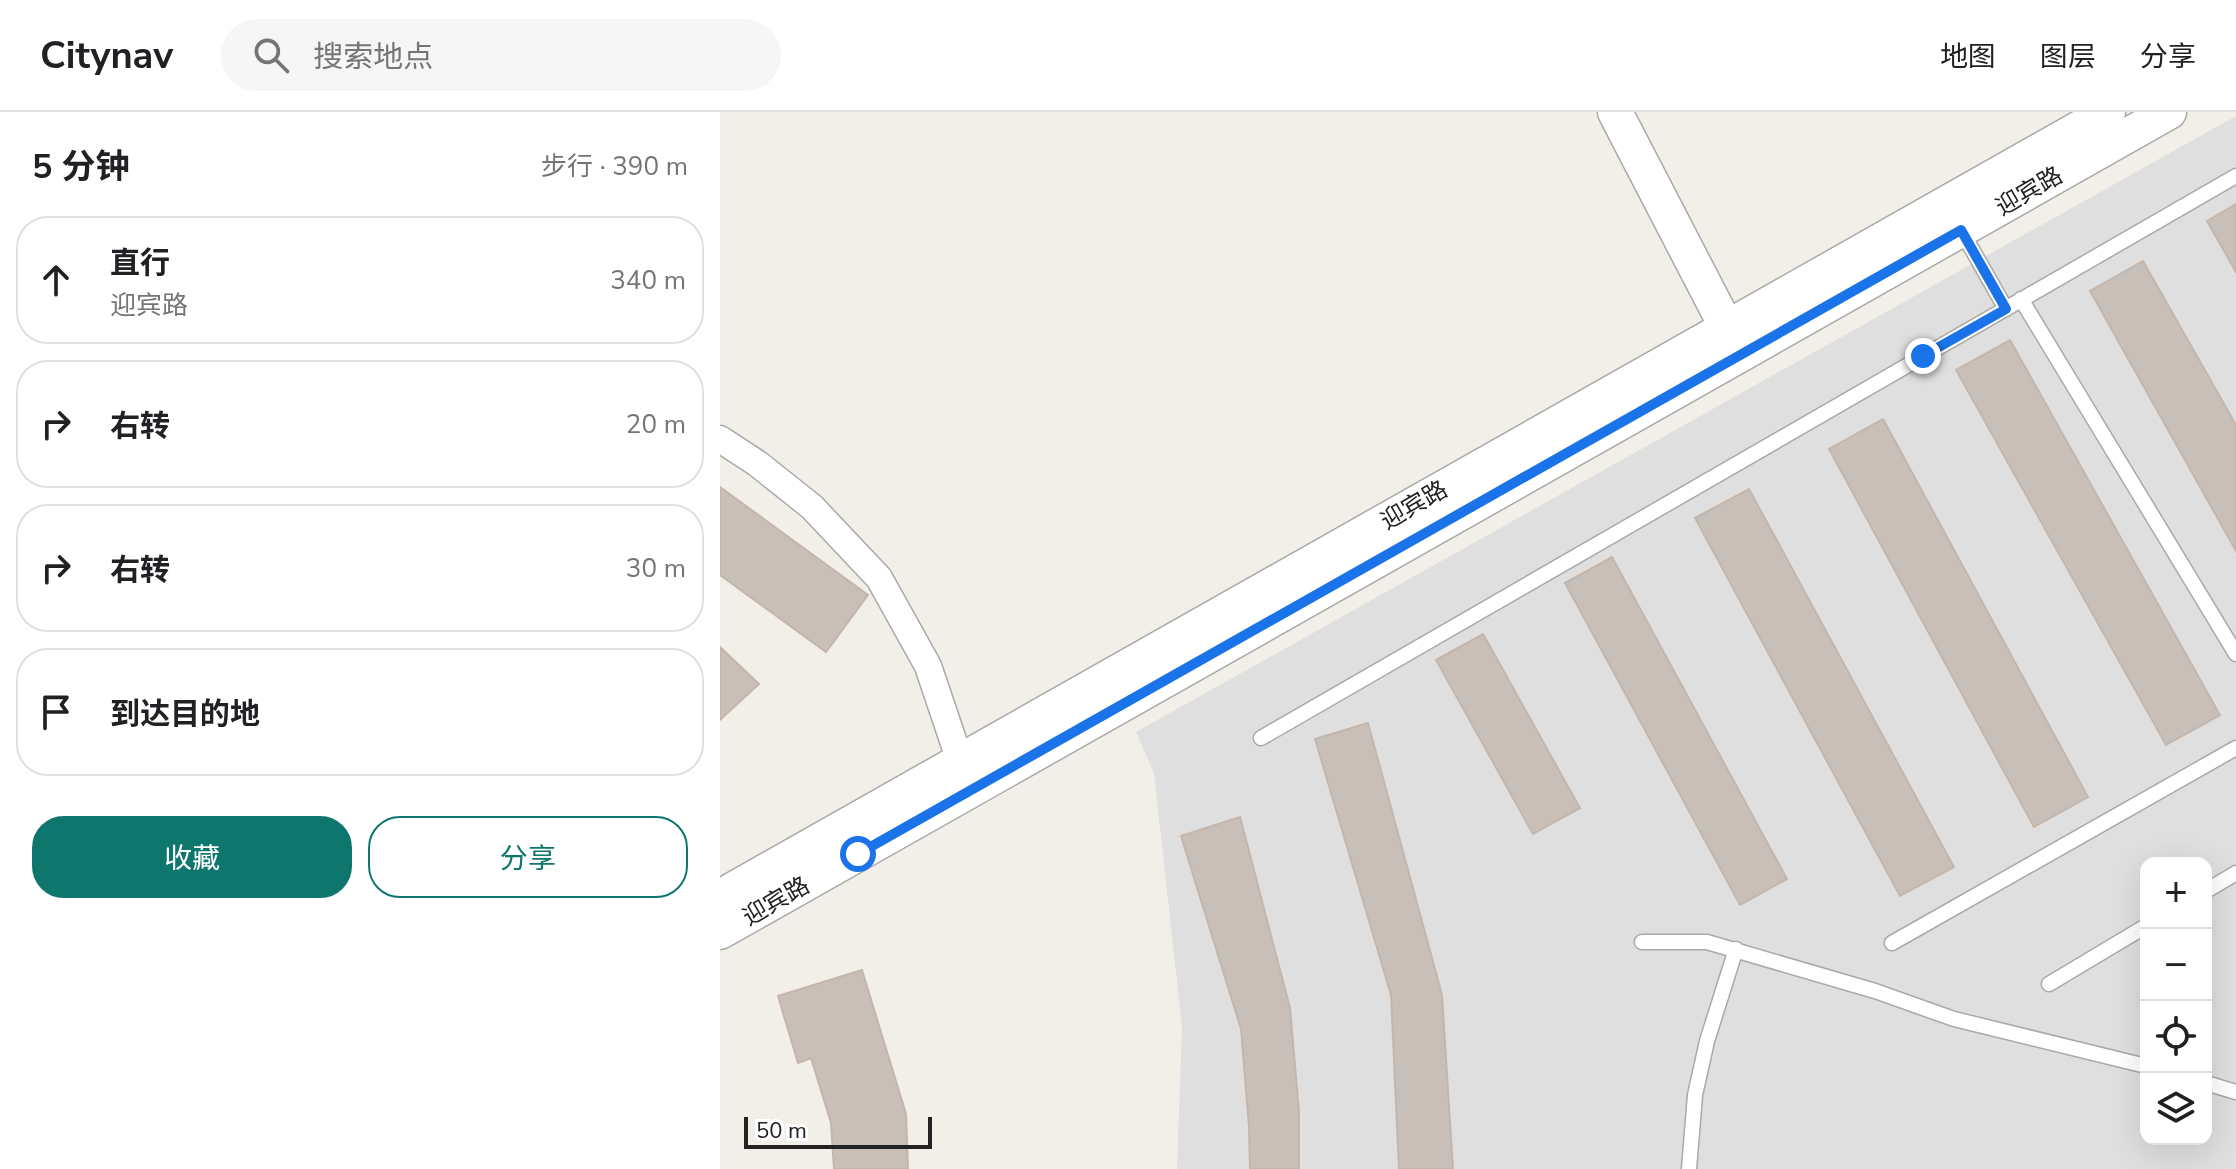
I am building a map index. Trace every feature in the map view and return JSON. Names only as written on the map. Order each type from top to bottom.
[{"type":"street","points":[[1615,112],[1727,328]]},
{"type":"street","name":"迎宾路","points":[[720,897],[2108,112]]},
{"type":"street","name":"迎宾路","points":[[720,932],[2169,112]]},
{"type":"street","points":[[720,439],[758,464],[812,507],[879,578],[928,666],[960,761]]},
{"type":"lane","points":[[1261,738],[2236,176]]},
{"type":"lane","points":[[1961,230],[2006,309]]},
{"type":"lane","points":[[2021,299],[2236,654]]},
{"type":"lane","points":[[1892,943],[2236,748]]},
{"type":"lane","points":[[2212,887],[2236,873]]},
{"type":"lane","points":[[2049,984],[2141,929]]},
{"type":"lane","points":[[1642,942],[1707,942],[1736,949],[1875,991],[1954,1019],[2140,1065]]},
{"type":"lane","points":[[1689,1169],[1695,1095],[1707,1041],[1736,949]]},
{"type":"lane","points":[[2212,1085],[2236,1092]]},
{"type":"shaded area","points":[[2236,116],[2236,1169],[1177,1169],[1182,1027],[1154,773],[1136,732]]},
{"type":"building","points":[[2236,204],[2236,272],[2207,221]]},
{"type":"building","points":[[2143,261],[2236,425],[2236,551],[2090,291]]},
{"type":"building","points":[[2010,340],[2220,715],[2166,745],[1956,370]]},
{"type":"building","points":[[1883,419],[2088,797],[2034,827],[1829,449]]},
{"type":"building","points":[[720,487],[868,595],[826,652],[720,575]]},
{"type":"building","points":[[1749,489],[1954,867],[1900,896],[1695,518]]},
{"type":"building","points":[[1612,557],[1787,879],[1740,905],[1565,583]]},
{"type":"building","points":[[1483,634],[1580,808],[1533,834],[1436,660]]},
{"type":"building","points":[[720,647],[759,684],[720,720]]},
{"type":"building","points":[[1368,723],[1442,995],[1453,1169],[1399,1169],[1391,995],[1315,739]]},
{"type":"building","points":[[1240,817],[1290,1008],[1299,1112],[1299,1169],[1250,1169],[1241,1029],[1181,836]]},
{"type":"building","points":[[862,970],[906,1114],[908,1169],[834,1169],[831,1123],[811,1058],[798,1063],[778,996]]},
{"type":"route","points":[[858,854],[1961,230],[2006,309],[1923,356]]}]
